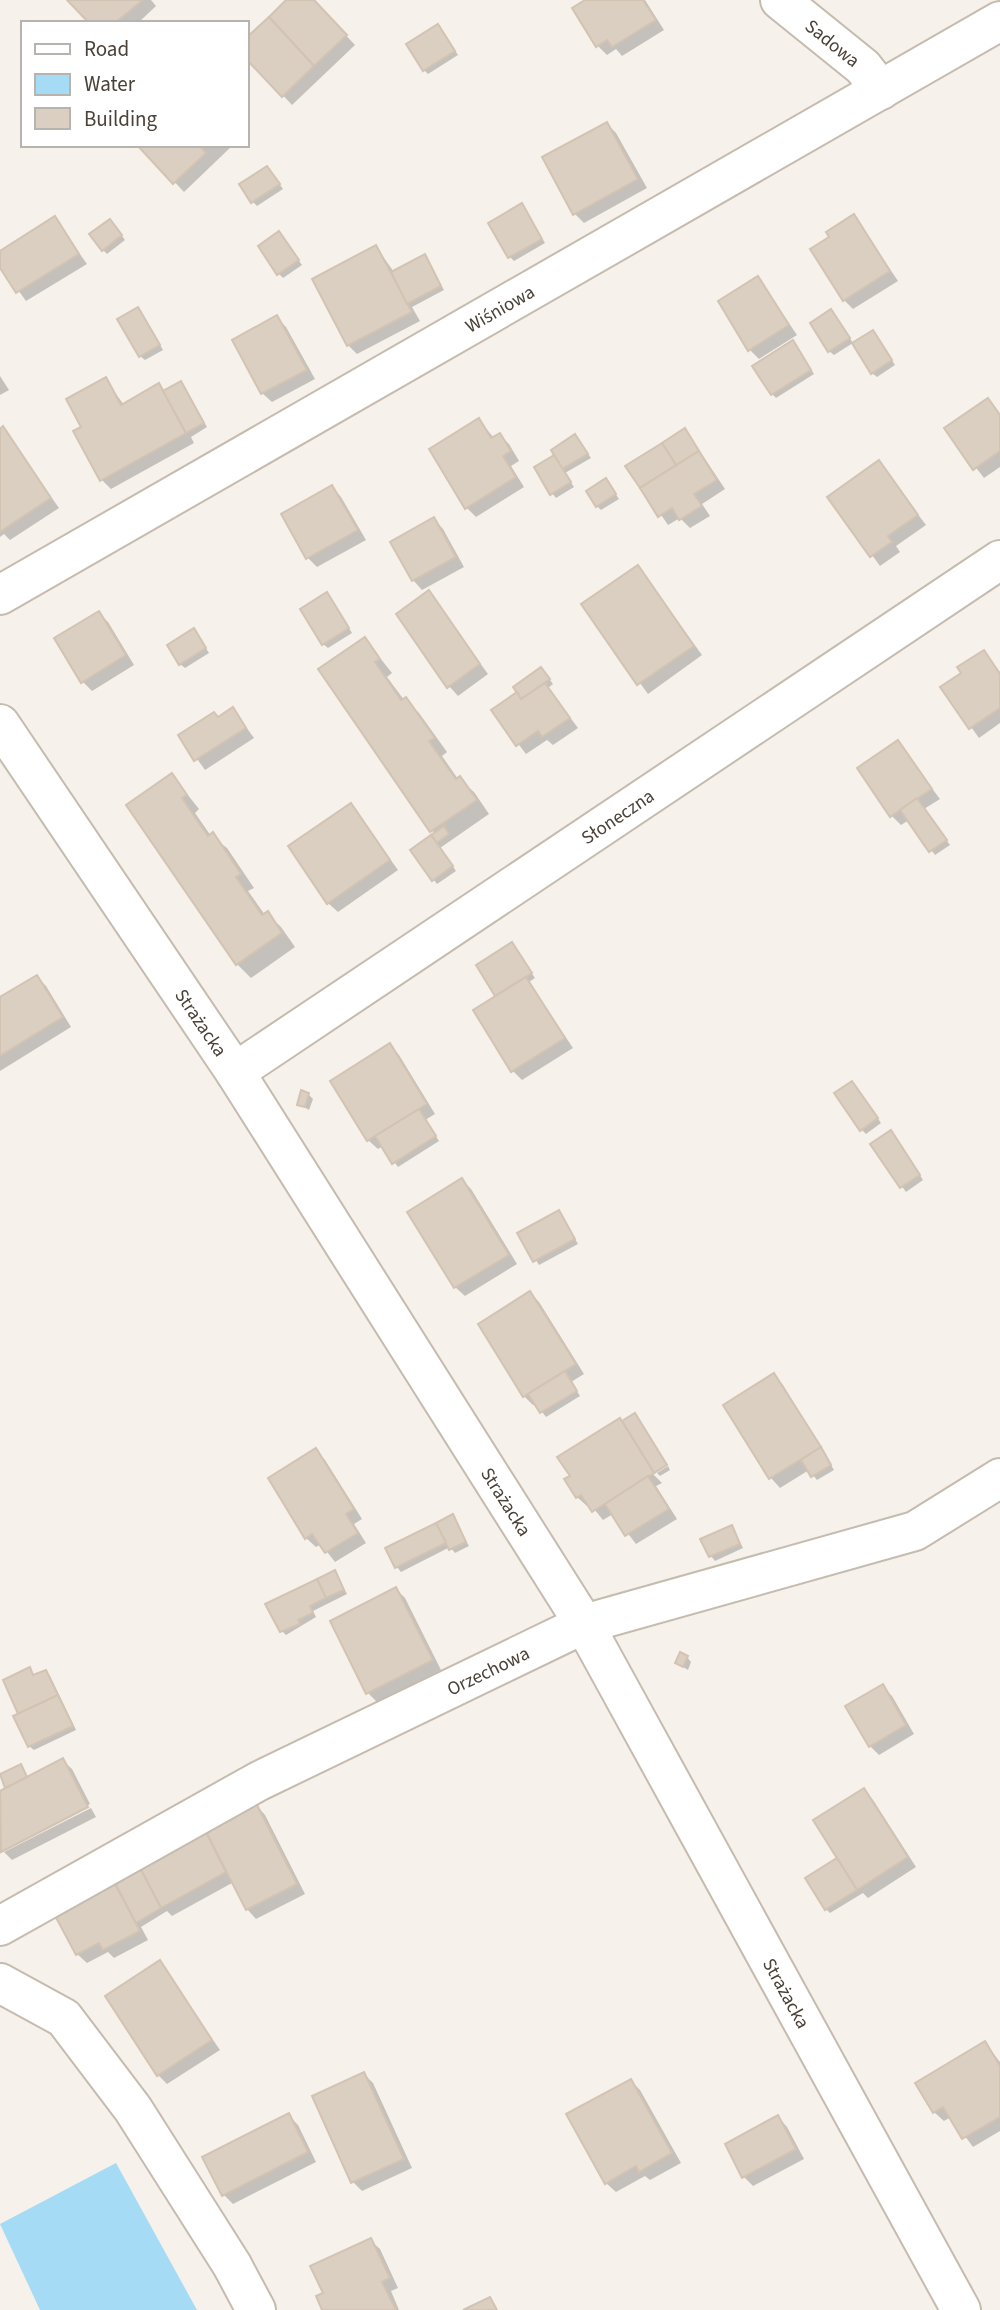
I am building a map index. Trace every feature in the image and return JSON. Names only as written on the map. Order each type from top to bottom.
[{"type":"street","name":"Sadowa","points":[[780,0],[863,67],[881,90]]},
{"type":"street","name":"Wiśniowa","points":[[0,595],[1000,21]]},
{"type":"street","name":"Słoneczna","points":[[235,1072],[1000,560]]},
{"type":"street","name":"Strażacka","points":[[0,724],[235,1072],[584,1624],[961,2310]]},
{"type":"street","name":"Orzechowa","points":[[0,1926],[259,1781],[584,1624],[915,1531],[1000,1478]]},
{"type":"street","points":[[0,1983],[64,2018],[133,2109],[232,2265],[256,2310]]},
{"type":"water","points":[[116,2163],[197,2310],[40,2310],[0,2224]]},
{"type":"building","points":[[67,0],[143,0],[117,21],[87,21]]},
{"type":"building","points":[[286,0],[314,0],[347,35],[314,66],[269,17]]},
{"type":"building","points":[[585,0],[643,0],[656,20],[612,47],[607,40],[596,47],[572,8]]},
{"type":"building","points":[[269,17],[314,66],[282,97],[248,61],[248,36]]},
{"type":"building","points":[[438,24],[455,51],[423,71],[406,44]]},
{"type":"building","points":[[607,122],[638,179],[573,215],[542,157]]},
{"type":"building","points":[[139,147],[201,147],[206,153],[173,184]]},
{"type":"building","points":[[267,166],[280,184],[251,203],[239,184]]},
{"type":"building","points":[[522,203],[542,239],[508,258],[488,223]]},
{"type":"building","points":[[854,214],[890,271],[843,301],[810,249],[829,237],[826,232]]},
{"type":"building","points":[[55,216],[79,254],[16,293],[0,268],[0,251]]},
{"type":"building","points":[[110,219],[122,235],[102,251],[89,234]]},
{"type":"building","points":[[279,231],[299,260],[277,275],[258,246]]},
{"type":"building","points":[[376,245],[412,312],[347,346],[312,279]]},
{"type":"building","points":[[425,254],[441,286],[407,304],[391,272]]},
{"type":"building","points":[[758,276],[789,325],[748,351],[718,301]]},
{"type":"building","points":[[138,307],[160,345],[139,357],[117,319]]},
{"type":"building","points":[[831,309],[850,338],[828,352],[810,323]]},
{"type":"building","points":[[277,315],[307,370],[261,394],[232,340]]},
{"type":"building","points":[[873,330],[892,360],[871,374],[852,343]]},
{"type":"building","points":[[793,340],[811,370],[771,395],[752,366]]},
{"type":"building","points":[[106,377],[121,405],[159,383],[186,433],[100,481],[73,431],[81,427],[66,399]]},
{"type":"building","points":[[181,381],[204,423],[186,433],[163,391]]},
{"type":"building","points":[[988,398],[1000,415],[1000,451],[973,470],[944,428]]},
{"type":"building","points":[[479,418],[491,438],[500,433],[511,451],[503,456],[516,477],[465,509],[429,449]]},
{"type":"building","points":[[3,426],[51,498],[0,532],[0,429]]},
{"type":"building","points":[[685,428],[699,451],[676,465],[662,443]]},
{"type":"building","points":[[575,434],[588,454],[562,469],[551,450]]},
{"type":"building","points":[[662,443],[676,465],[640,488],[625,466]]},
{"type":"building","points":[[699,451],[717,480],[694,494],[702,506],[679,520],[672,508],[658,517],[640,488]]},
{"type":"building","points":[[554,455],[571,482],[550,495],[534,467]]},
{"type":"building","points":[[879,460],[918,515],[888,536],[892,542],[870,557],[827,497]]},
{"type":"building","points":[[606,478],[616,494],[596,507],[586,491]]},
{"type":"building","points":[[332,485],[358,530],[306,559],[281,514]]},
{"type":"building","points":[[434,517],[456,557],[412,581],[390,542]]},
{"type":"building","points":[[638,565],[694,646],[637,685],[581,604]]},
{"type":"building","points":[[429,590],[480,664],[447,688],[396,614]]},
{"type":"building","points":[[327,592],[349,628],[322,645],[300,609]]},
{"type":"building","points":[[99,611],[126,655],[81,683],[54,638]]},
{"type":"building","points":[[194,628],[206,648],[179,665],[167,645]]},
{"type":"building","points":[[365,637],[380,659],[375,662],[401,700],[406,697],[435,738],[429,741],[456,779],[460,776],[477,800],[430,832],[318,669]]},
{"type":"building","points":[[984,650],[1000,674],[1000,708],[969,729],[940,687],[961,673],[957,667]]},
{"type":"building","points":[[541,667],[550,679],[521,699],[513,687]]},
{"type":"building","points":[[545,683],[570,718],[542,737],[538,731],[516,746],[491,710],[517,692],[521,699]]},
{"type":"building","points":[[233,707],[246,728],[194,761],[178,735],[214,712],[218,717]]},
{"type":"building","points":[[898,740],[932,789],[890,817],[857,768]]},
{"type":"building","points":[[172,773],[187,795],[182,798],[208,836],[213,832],[241,874],[236,877],[262,915],[268,911],[282,933],[236,965],[126,805]]},
{"type":"building","points":[[917,798],[947,840],[929,852],[900,810]]},
{"type":"building","points":[[351,803],[390,860],[327,904],[288,846]]},
{"type":"building","points":[[444,826],[449,834],[437,843],[431,835]]},
{"type":"building","points":[[431,835],[453,866],[432,881],[410,850]]},
{"type":"building","points":[[512,942],[532,973],[495,996],[476,965]]},
{"type":"building","points":[[37,975],[63,1017],[0,1056],[0,997]]},
{"type":"building","points":[[526,977],[565,1038],[511,1072],[473,1010]]},
{"type":"building","points":[[390,1043],[427,1104],[367,1141],[330,1081]]},
{"type":"building","points":[[852,1081],[878,1118],[860,1131],[834,1093]]},
{"type":"building","points":[[301,1090],[309,1093],[305,1107],[297,1105]]},
{"type":"building","points":[[419,1109],[436,1136],[392,1164],[375,1136]]},
{"type":"building","points":[[891,1130],[920,1175],[900,1188],[870,1144]]},
{"type":"building","points":[[462,1178],[509,1255],[454,1288],[407,1212]]},
{"type":"building","points":[[559,1210],[575,1239],[533,1262],[517,1233]]},
{"type":"building","points":[[530,1291],[576,1364],[523,1397],[478,1324]]},
{"type":"building","points":[[565,1371],[577,1391],[540,1413],[528,1394]]},
{"type":"building","points":[[774,1373],[821,1447],[769,1479],[723,1405]]},
{"type":"building","points":[[635,1413],[667,1465],[654,1473],[622,1421]]},
{"type":"building","points":[[620,1418],[654,1473],[592,1512],[581,1495],[576,1498],[564,1479],[570,1476],[557,1457]]},
{"type":"building","points":[[821,1447],[831,1465],[811,1477],[801,1460]]},
{"type":"building","points":[[316,1448],[354,1509],[346,1514],[358,1533],[325,1553],[312,1534],[305,1539],[268,1478]]},
{"type":"building","points":[[648,1476],[669,1509],[625,1536],[605,1504]]},
{"type":"building","points":[[453,1514],[466,1542],[449,1550],[436,1523]]},
{"type":"building","points":[[436,1523],[446,1543],[395,1568],[385,1548]]},
{"type":"building","points":[[732,1525],[740,1544],[709,1557],[700,1539]]},
{"type":"building","points":[[335,1570],[344,1590],[326,1598],[317,1579]]},
{"type":"building","points":[[317,1579],[326,1598],[310,1606],[313,1613],[298,1620],[300,1624],[280,1632],[265,1604]]},
{"type":"building","points":[[396,1587],[433,1660],[366,1694],[330,1621]]},
{"type":"building","points":[[680,1652],[688,1656],[683,1667],[675,1663]]},
{"type":"building","points":[[30,1667],[33,1675],[46,1670],[58,1695],[18,1714],[3,1680]]},
{"type":"building","points":[[883,1684],[906,1725],[869,1747],[845,1706]]},
{"type":"building","points":[[58,1695],[73,1726],[28,1747],[13,1716]]},
{"type":"building","points":[[63,1758],[88,1807],[1,1852],[0,1791]]},
{"type":"building","points":[[21,1764],[27,1777],[5,1788],[0,1774]]},
{"type":"building","points":[[864,1788],[908,1857],[857,1890],[813,1820]]},
{"type":"building","points":[[256,1803],[297,1884],[246,1910],[205,1830]]},
{"type":"building","points":[[205,1830],[226,1872],[161,1908],[139,1866]]},
{"type":"building","points":[[837,1858],[857,1890],[825,1910],[805,1878]]},
{"type":"building","points":[[139,1866],[161,1908],[136,1923],[113,1880]]},
{"type":"building","points":[[113,1880],[140,1931],[103,1950],[99,1943],[76,1955],[53,1912]]},
{"type":"building","points":[[160,1960],[212,2040],[157,2076],[105,1996]]},
{"type":"building","points":[[985,2041],[1000,2066],[1000,2117],[962,2139],[943,2107],[933,2113],[915,2083]]},
{"type":"building","points":[[364,2072],[404,2159],[351,2183],[312,2096]]},
{"type":"building","points":[[631,2079],[672,2153],[639,2172],[636,2166],[605,2184],[566,2114]]},
{"type":"building","points":[[289,2113],[308,2152],[222,2196],[202,2157]]},
{"type":"building","points":[[778,2115],[796,2149],[742,2178],[725,2144]]},
{"type":"building","points":[[371,2238],[390,2278],[382,2282],[396,2310],[322,2310],[316,2296],[323,2293],[310,2266]]},
{"type":"building","points":[[490,2297],[497,2310],[463,2310]]}]
